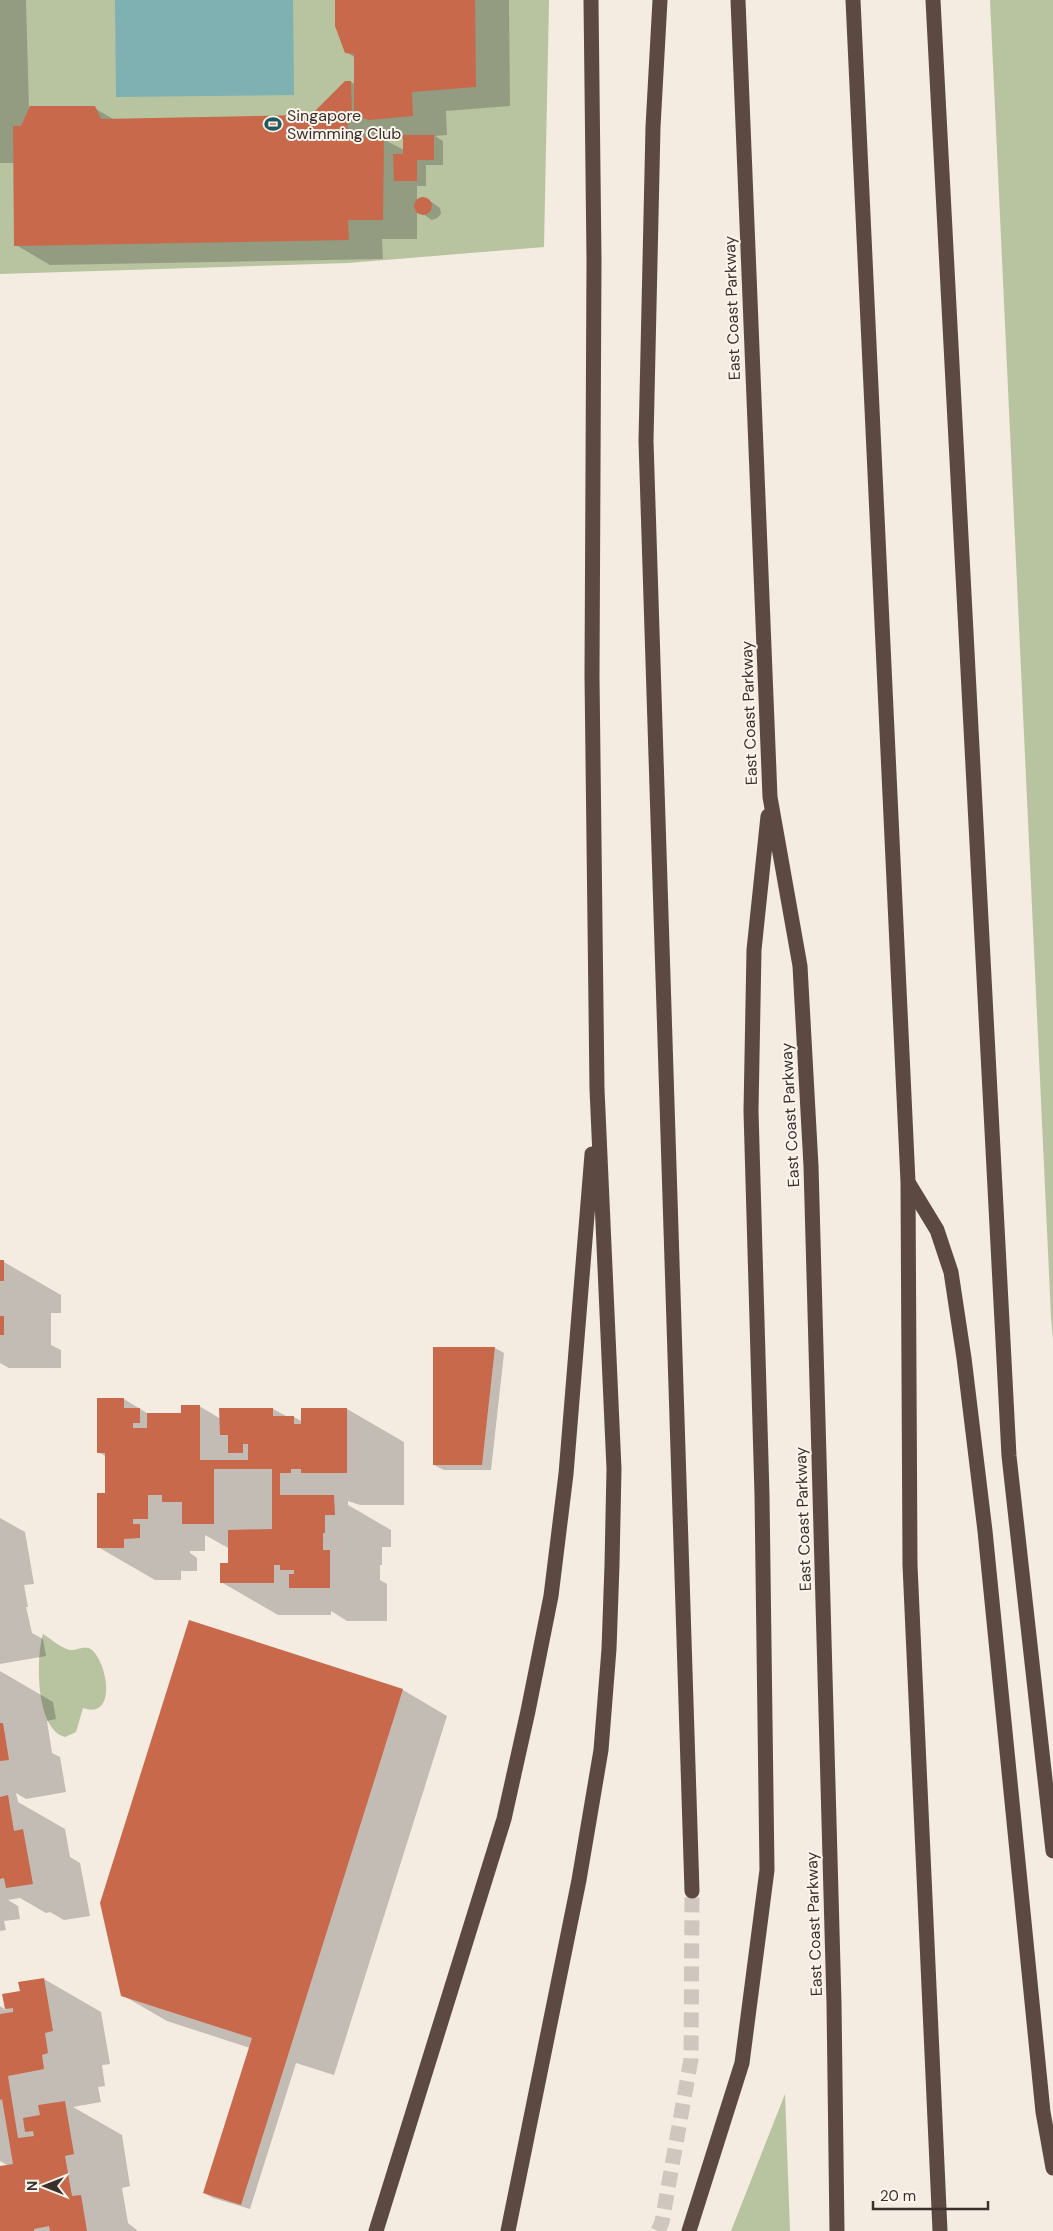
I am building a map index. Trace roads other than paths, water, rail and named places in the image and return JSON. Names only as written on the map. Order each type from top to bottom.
[{"type":"highway","points":[[508,2231],[580,1880],[602,1740],[609,1649],[614,1469],[597,1089],[592,676],[594,260],[591,0]]},
{"type":"highway","points":[[660,0],[653,127],[646,441],[692,1891]]},
{"type":"highway","name":"East Coast Parkway","points":[[738,0],[770,797],[800,966],[811,1166],[834,2003],[837,2231]]},
{"type":"highway","points":[[853,0],[908,1182],[910,1565],[940,2231]]},
{"type":"highway","points":[[933,0],[1009,1456],[1053,1851]]},
{"type":"highway","points":[[689,2231],[742,2064],[767,1870],[762,1496],[751,1111],[754,950],[770,797]]},
{"type":"highway","points":[[376,2231],[504,1819],[551,1596],[566,1474],[597,1089]]},
{"type":"highway","points":[[908,1182],[937,1230],[951,1272],[964,1358],[985,1531],[1043,2112],[1053,2168]]},
{"type":"water","points":[[115,0],[293,0],[294,95],[116,97]]},
{"type":"tunnel","points":[[658,2231],[662,2222],[691,2059],[692,1891]]},
{"type":"place","name":"Singapore Swimming Club","points":[[273,124]]}]
